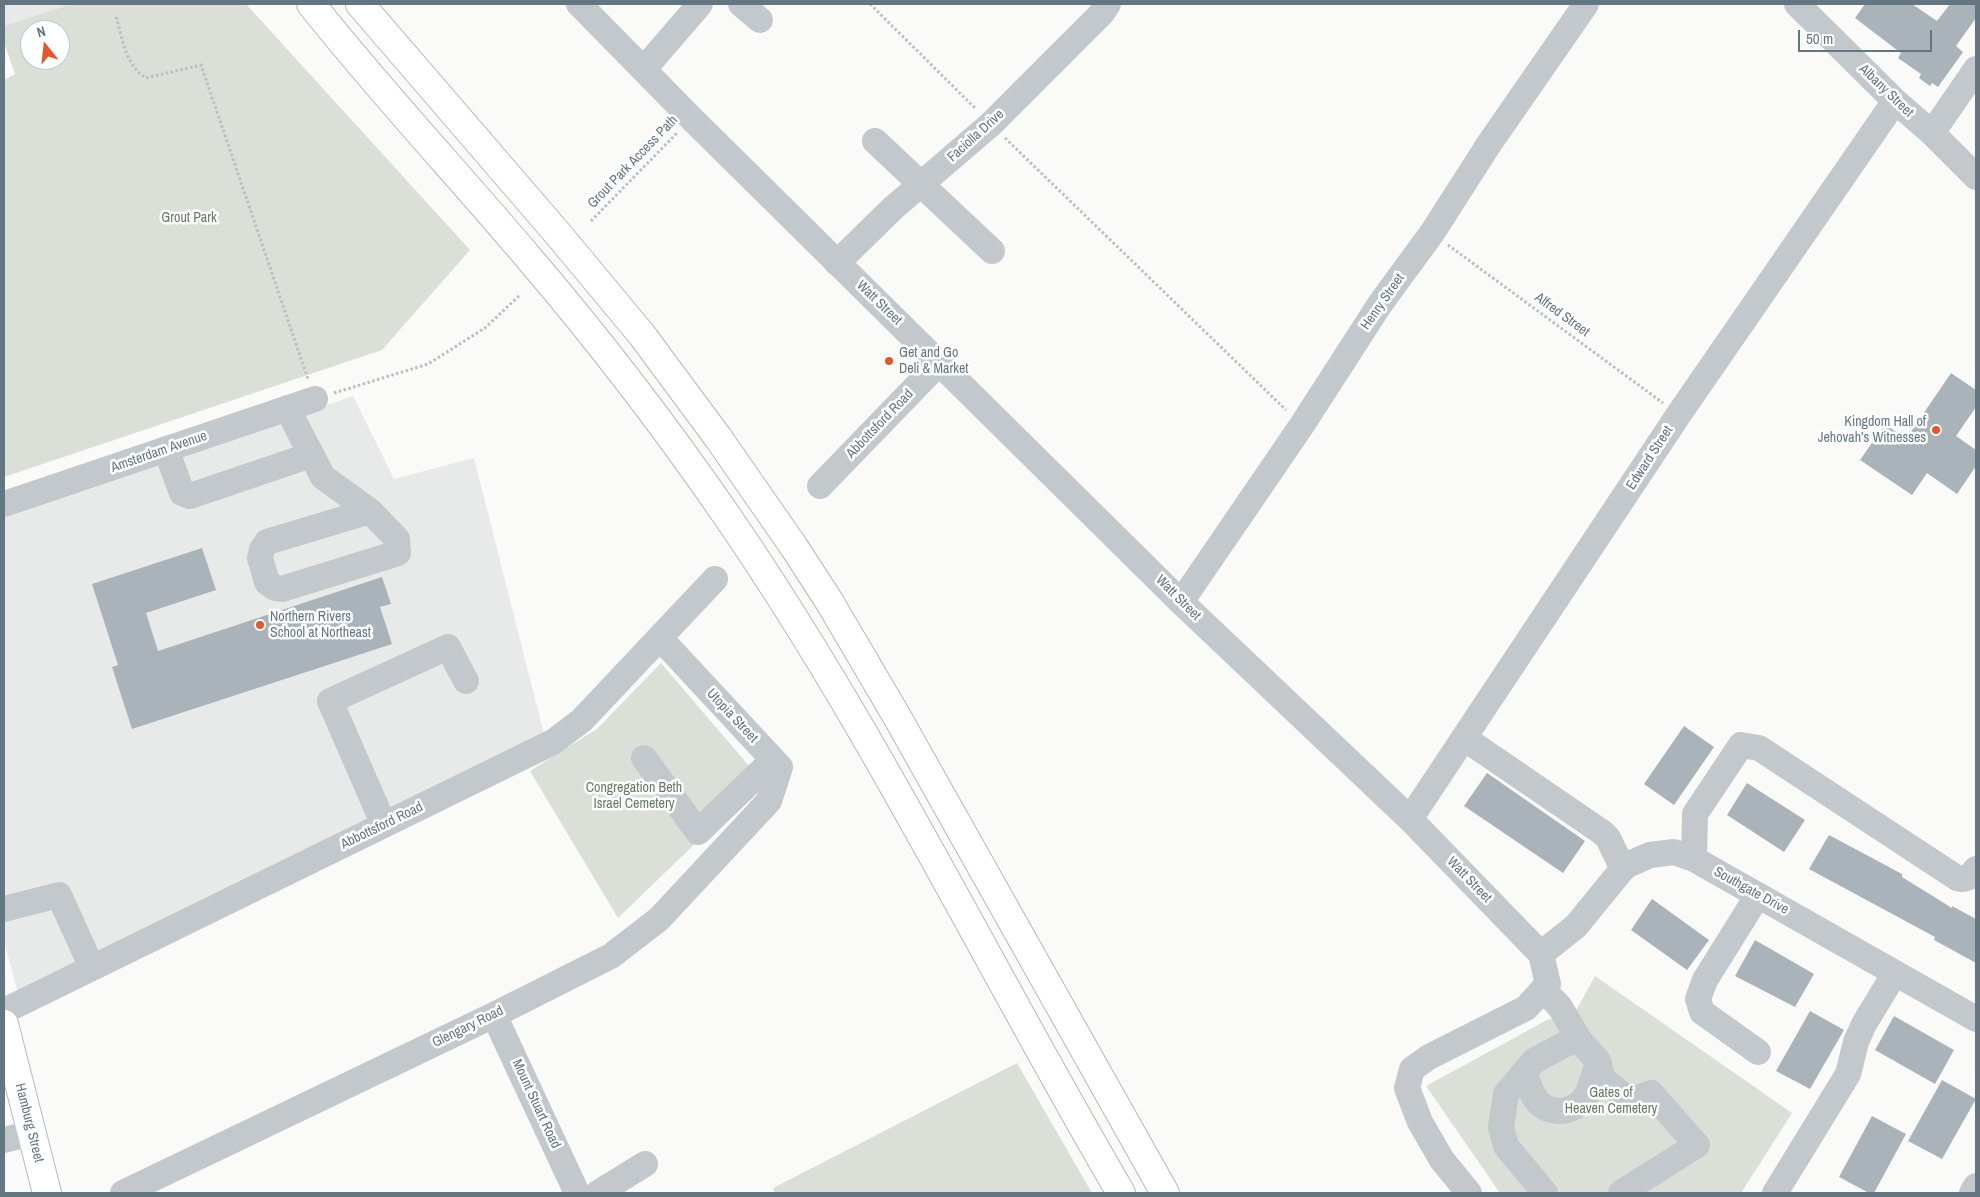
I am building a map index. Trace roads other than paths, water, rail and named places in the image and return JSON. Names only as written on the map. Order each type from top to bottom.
[{"type":"main road","points":[[310,4],[529,258],[612,358],[683,454],[757,560],[830,676],[1121,1193]]},
{"type":"main road","points":[[360,4],[564,241],[642,335],[719,439],[794,547],[829,601],[896,715],[1165,1193]]},
{"type":"main road","name":"Hamburg Street","points":[[4,1024],[47,1193]]},
{"type":"street","name":"Watt Street","points":[[579,4],[691,118],[1181,602],[1410,819],[1542,954]]},
{"type":"street","points":[[644,69],[700,4]]},
{"type":"street","name":"Faciolla Drive","points":[[837,263],[892,209],[991,124],[1102,13],[1108,4]]},
{"type":"street","name":"Henry Street","points":[[1181,602],[1302,425],[1380,304],[1432,233],[1489,144],[1586,4]]},
{"type":"street","name":"Albany Street","points":[[1797,4],[1895,101],[1932,133],[1976,177]]},
{"type":"street","points":[[1932,133],[1976,69]]},
{"type":"street","name":"Edward Street","points":[[1410,819],[1679,414],[1895,101]]},
{"type":"street","points":[[875,141],[992,251]]},
{"type":"street","name":"Abbottsford Road","points":[[820,486],[940,362]]},
{"type":"street","name":"Amsterdam Avenue","points":[[4,504],[314,399]]},
{"type":"street","points":[[287,408],[323,477],[370,510],[397,539],[398,553],[282,589],[275,588],[267,582],[260,558],[262,549],[267,542],[370,510]]},
{"type":"street","points":[[166,449],[182,493],[190,496],[312,455]]},
{"type":"street","name":"Abbottsford Road","points":[[4,1012],[553,742],[582,720],[715,579]]},
{"type":"street","name":"Utopia Street","points":[[660,638],[773,760]]},
{"type":"street","points":[[384,825],[330,701],[448,647],[466,681]]},
{"type":"street","points":[[1464,738],[1603,833],[1608,838],[1623,868]]},
{"type":"street","points":[[1694,859],[1695,814],[1741,745],[1758,748],[1957,878],[1963,880],[1969,878],[1976,869]]},
{"type":"street","points":[[644,758],[698,832],[773,760]]},
{"type":"street","name":"Glengary Road","points":[[123,1193],[494,1015],[611,956],[659,919],[769,801],[780,767],[773,760]]},
{"type":"street","name":"Southgate Drive","points":[[1542,954],[1576,926],[1623,868],[1650,855],[1674,852],[1694,859],[1976,1019]]},
{"type":"street","points":[[4,909],[59,895],[92,968]]},
{"type":"street","points":[[1758,895],[1705,980],[1698,999],[1702,1012],[1758,1052]]},
{"type":"street","points":[[1470,1193],[1442,1160],[1420,1122],[1407,1088],[1412,1069],[1429,1057],[1526,1008],[1548,984],[1542,954]]},
{"type":"street","points":[[1775,1193],[1848,1074],[1856,1042],[1864,1024],[1895,973]]},
{"type":"street","points":[[1543,989],[1560,1007],[1578,1037],[1598,1061],[1603,1079],[1624,1096],[1633,1099],[1651,1093],[1697,1145],[1621,1193]]},
{"type":"street","name":"Mount Stuart Road","points":[[494,1015],[577,1193]]},
{"type":"street","points":[[1546,1193],[1506,1146],[1501,1127],[1506,1094],[1534,1061],[1578,1037]]},
{"type":"street","points":[[1525,1072],[1528,1086],[1537,1102],[1550,1111],[1567,1111],[1582,1101],[1598,1061]]},
{"type":"street","points":[[4,1140],[32,1133]]},
{"type":"street","points":[[598,1193],[645,1164]]},
{"type":"street","points":[[1972,1193],[1976,1186]]},
{"type":"place","name":"Get and Go Deli & Market","points":[[889,361]]},
{"type":"place","name":"Kingdom Hall of Jehovah’s Witnesses","points":[[1936,430]]},
{"type":"place","name":"Northern Rivers School at Northeast","points":[[260,625]]},
{"type":"park label","name":"Grout Park","points":[[189,218]]},
{"type":"park label","name":"Congregation Beth Israel Cemetery","points":[[634,796]]},
{"type":"park label","name":"Gates of Heaven Cemetery","points":[[1611,1102]]}]
